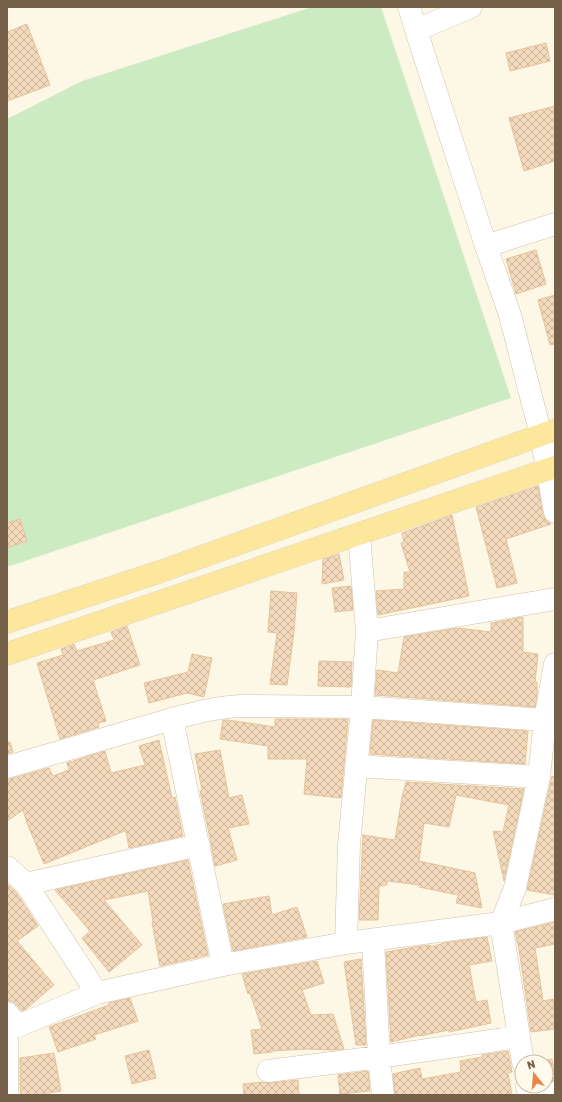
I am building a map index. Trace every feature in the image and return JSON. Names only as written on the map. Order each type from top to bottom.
[{"type":"main road","points":[[7,622],[162,571],[548,433]]},
{"type":"main road","points":[[7,654],[551,469]]},
{"type":"street","points":[[410,7],[416,30],[548,433],[555,512]]},
{"type":"street","points":[[416,30],[471,7]]},
{"type":"street","points":[[486,246],[555,224]]},
{"type":"street","points":[[346,943],[349,845],[362,707],[367,631],[359,534]]},
{"type":"street","points":[[367,631],[555,599]]},
{"type":"street","points":[[521,1054],[501,923],[514,888],[539,777],[550,721],[555,664]]},
{"type":"street","points":[[7,767],[204,710],[225,707],[362,707],[550,721]]},
{"type":"street","points":[[172,719],[223,965]]},
{"type":"street","points":[[356,766],[539,777]]},
{"type":"street","points":[[26,884],[199,845]]},
{"type":"street","points":[[7,867],[26,884],[97,993]]},
{"type":"street","points":[[8,1095],[10,1029],[97,993],[223,965],[346,943],[501,923],[555,909]]},
{"type":"street","points":[[373,940],[379,1057],[383,1095]]},
{"type":"street","points":[[268,1071],[379,1057],[518,1036]]},
{"type":"street","points":[[546,1095],[555,1093]]},
{"type":"green space","points":[[312,7],[381,7],[511,398],[7,567],[7,119],[82,81]]},
{"type":"building","points":[[27,24],[50,85],[7,101],[7,32]]},
{"type":"building","points":[[546,43],[550,61],[510,71],[506,53]]},
{"type":"building","points":[[555,106],[555,161],[524,171],[509,118]]},
{"type":"building","points":[[536,250],[546,284],[516,294],[506,259]]},
{"type":"building","points":[[555,295],[555,344],[550,345],[538,300]]},
{"type":"building","points":[[538,486],[543,515],[551,524],[506,539],[517,583],[497,588],[476,507]]},
{"type":"building","points":[[452,515],[469,596],[378,615],[376,591],[404,589],[404,572],[410,572],[401,543],[404,542],[402,533]]},
{"type":"building","points":[[20,519],[27,541],[7,548],[7,523]]},
{"type":"building","points":[[339,554],[344,580],[322,584],[323,559]]},
{"type":"building","points":[[351,586],[353,610],[335,612],[332,588]]},
{"type":"building","points":[[271,591],[297,593],[294,632],[287,685],[270,684],[277,633],[268,632]]},
{"type":"building","points":[[523,617],[523,652],[538,654],[535,682],[537,682],[537,696],[535,707],[375,695],[377,670],[398,673],[404,637],[458,628],[491,632],[491,623]]},
{"type":"building","points":[[127,626],[140,665],[93,680],[106,721],[98,723],[99,727],[60,739],[37,663],[63,655],[61,649],[74,644],[77,651],[114,640],[111,632]]},
{"type":"building","points":[[192,654],[212,658],[204,697],[187,693],[149,703],[144,683],[188,672]]},
{"type":"building","points":[[319,661],[352,662],[351,687],[318,686]]},
{"type":"building","points":[[275,719],[348,719],[341,798],[304,794],[307,759],[268,759],[268,746],[220,739],[223,720],[275,727]]},
{"type":"building","points":[[373,720],[528,731],[525,764],[370,754]]},
{"type":"building","points":[[159,740],[172,798],[175,797],[183,836],[129,848],[126,832],[127,830],[44,864],[23,810],[7,821],[7,779],[49,768],[53,776],[69,770],[67,763],[105,751],[111,773],[145,765],[139,746]]},
{"type":"building","points":[[7,742],[10,742],[13,752],[7,754]]},
{"type":"building","points":[[220,750],[229,798],[242,795],[249,824],[228,828],[237,860],[215,866],[200,791],[202,790],[195,754]]},
{"type":"building","points":[[552,776],[555,777],[555,895],[527,890]]},
{"type":"building","points":[[406,782],[524,789],[504,881],[493,831],[503,832],[509,805],[456,795],[449,827],[424,823],[419,861],[475,873],[482,908],[456,903],[458,895],[419,887],[420,885],[387,881],[387,885],[379,886],[378,920],[359,920],[363,835],[395,840]]},
{"type":"building","points":[[188,860],[208,955],[160,966],[148,891],[104,900],[142,945],[109,972],[82,938],[90,931],[55,890]]},
{"type":"building","points":[[7,884],[16,892],[38,926],[17,941],[54,985],[22,1011],[12,1001],[7,1001]]},
{"type":"building","points":[[269,896],[272,915],[297,907],[307,937],[233,951],[223,904]]},
{"type":"building","points":[[555,922],[555,944],[535,948],[543,1001],[553,999],[555,1029],[531,1032],[519,949],[515,932]]},
{"type":"building","points":[[487,937],[492,961],[469,965],[476,1002],[487,1000],[491,1023],[449,1032],[449,1030],[420,1035],[391,1042],[386,952],[430,945],[431,947],[444,943]]},
{"type":"building","points":[[361,959],[366,1045],[356,1045],[344,962]]},
{"type":"building","points":[[317,961],[324,983],[302,990],[311,1015],[333,1014],[344,1049],[306,1049],[272,1051],[254,1054],[251,1030],[262,1029],[242,974]]},
{"type":"building","points":[[130,998],[138,1021],[94,1035],[96,1039],[58,1052],[49,1027],[109,1005],[109,1003]]},
{"type":"building","points":[[149,1050],[156,1078],[132,1084],[125,1056]]},
{"type":"building","points":[[508,1051],[512,1072],[508,1073],[512,1095],[395,1095],[393,1074],[420,1068],[422,1079],[461,1072],[460,1061],[482,1057],[482,1055]]},
{"type":"building","points":[[54,1053],[61,1091],[37,1095],[21,1095],[20,1058]]},
{"type":"building","points":[[368,1071],[370,1091],[340,1094],[338,1075]]},
{"type":"building","points":[[298,1080],[299,1095],[244,1095],[243,1084]]}]
